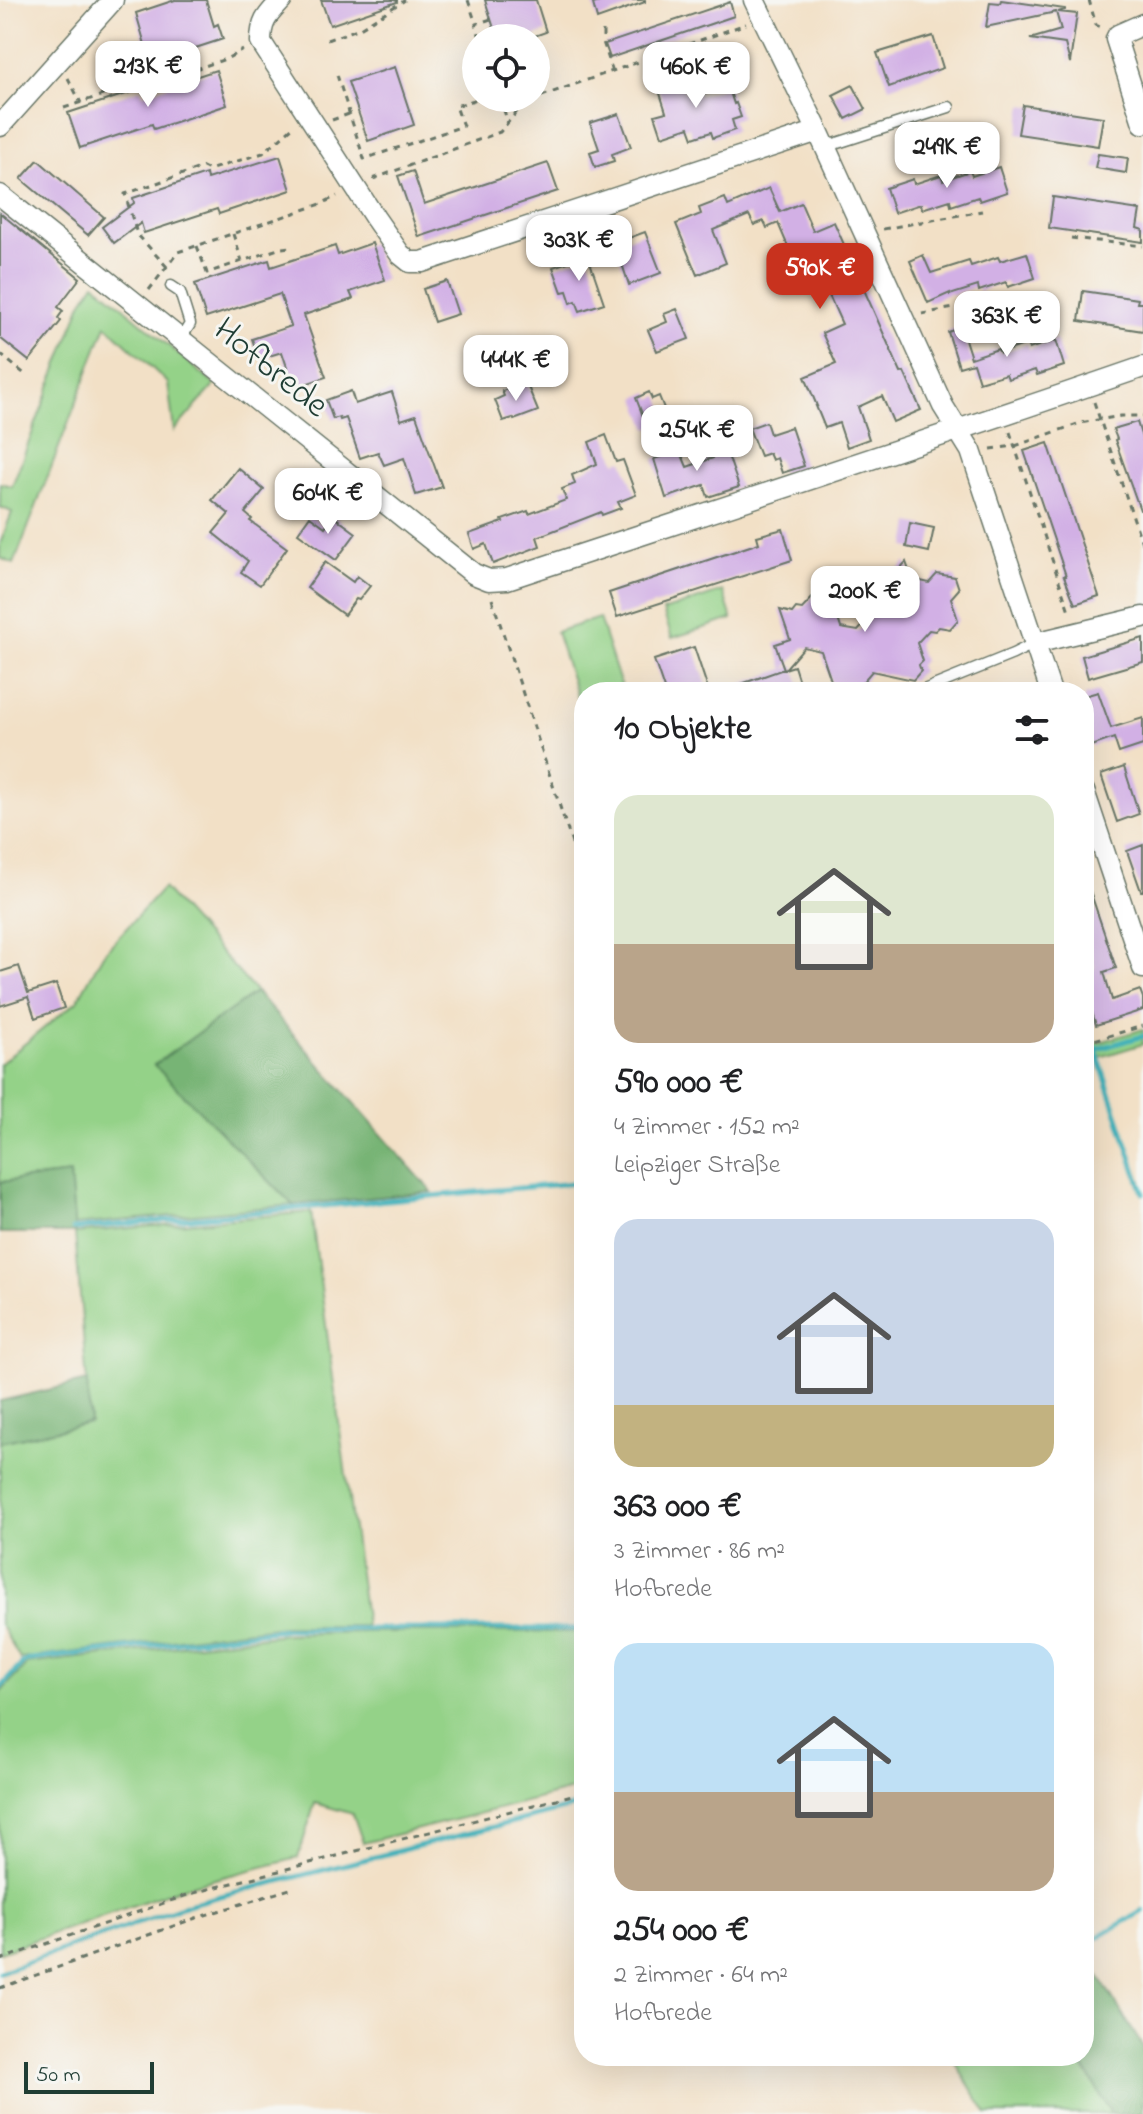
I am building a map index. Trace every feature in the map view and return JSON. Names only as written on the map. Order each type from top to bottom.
[{"type":"street","points":[[0,126],[113,0]]},
{"type":"street","points":[[282,0],[265,18],[261,42],[354,187],[400,254],[410,262],[422,262],[822,139]]},
{"type":"street","points":[[758,8],[822,139],[943,406],[971,451],[1048,682]]},
{"type":"street","points":[[1143,24],[1118,35],[1117,46],[1143,123]]},
{"type":"street","name":"Hofbrede","points":[[0,195],[474,574],[489,580]]},
{"type":"street","points":[[489,580],[507,579],[1143,367]]},
{"type":"street","points":[[1035,643],[1143,617]]},
{"type":"street","points":[[1094,821],[1143,968]]},
{"type":"lane","points":[[822,139],[949,107]]},
{"type":"lane","points":[[171,286],[180,292],[190,324],[180,340]]},
{"type":"lane","points":[[944,682],[1035,643]]},
{"type":"path","points":[[327,40],[360,28],[405,0]]},
{"type":"path","points":[[468,0],[476,24],[491,19]]},
{"type":"path","points":[[1089,0],[1096,25],[1118,35]]},
{"type":"path","points":[[136,305],[178,252],[321,204],[354,187],[500,132],[525,102],[613,72],[758,8]]},
{"type":"path","points":[[603,31],[603,42],[613,72]]},
{"type":"path","points":[[149,84],[226,59],[261,42]]},
{"type":"path","points":[[64,108],[135,84],[122,46]]},
{"type":"path","points":[[61,72],[70,79],[81,103]]},
{"type":"path","points":[[337,75],[364,159],[463,126],[456,106],[462,104]]},
{"type":"path","points":[[504,112],[508,123]]},
{"type":"path","points":[[167,267],[137,234],[125,194],[203,167],[209,170],[263,153],[290,128],[308,117]]},
{"type":"path","points":[[866,236],[883,229],[982,211]]},
{"type":"path","points":[[232,234],[242,261]]},
{"type":"path","points":[[1071,238],[1143,246]]},
{"type":"path","points":[[197,246],[207,273],[292,247]]},
{"type":"path","points":[[904,320],[1017,296]]},
{"type":"path","points":[[0,354],[27,376]]},
{"type":"path","points":[[1096,407],[1143,546]]},
{"type":"path","points":[[971,451],[1015,446],[1080,423],[1121,416],[1143,416]]},
{"type":"path","points":[[1011,436],[1076,633]]},
{"type":"path","points":[[489,580],[489,589],[574,849]]},
{"type":"path","points":[[1094,1040],[1143,1026]]},
{"type":"path","points":[[0,1960],[190,1894],[574,1795]]},
{"type":"path","points":[[0,1988],[196,1918],[293,1888]]},
{"type":"green space","points":[[95,283],[215,385],[174,431],[168,383],[106,325],[14,564],[0,558],[0,544],[12,512],[0,507],[0,483],[12,486],[82,303]]},
{"type":"green space","points":[[723,591],[732,619],[672,638],[663,611]]},
{"type":"green space","points":[[599,618],[620,682],[574,682],[574,688],[556,632]]},
{"type":"green space","points":[[163,888],[256,992],[155,1065],[293,1205],[74,1225],[70,1174],[0,1182],[0,1064],[77,1001],[103,954]]},
{"type":"green space","points":[[256,992],[432,1192],[293,1205],[154,1065]]},
{"type":"green space","points":[[1143,1029],[1143,1044],[1094,1059],[1094,1044]]},
{"type":"green space","points":[[70,1174],[75,1233],[0,1233],[0,1182]]},
{"type":"green space","points":[[311,1212],[366,1626],[283,1626],[20,1659],[0,1624],[0,1442],[90,1423],[75,1233]]},
{"type":"green space","points":[[87,1381],[90,1423],[0,1442],[0,1401]]},
{"type":"green space","points":[[574,1632],[574,1790],[363,1843],[353,1814],[315,1803],[298,1858],[188,1886],[0,1952],[0,1693],[27,1664],[285,1634]]},
{"type":"green space","points":[[1094,1968],[1143,2047],[1143,2114],[1112,2114],[1083,2066],[1094,2066]]},
{"type":"green space","points":[[957,2066],[1083,2066],[1112,2114],[987,2114]]},
{"type":"building","points":[[175,0],[206,0],[214,26],[218,24],[223,39],[134,68],[129,54],[146,48],[136,13]]},
{"type":"building","points":[[321,0],[397,0],[397,2],[330,25]]},
{"type":"building","points":[[485,0],[536,0],[544,24],[493,24]]},
{"type":"building","points":[[606,0],[645,2],[597,19],[593,4]]},
{"type":"building","points":[[1001,0],[1065,9],[1058,12],[1077,14],[1070,63],[1065,44],[1030,39],[1061,30],[1056,12],[986,27],[990,2],[1000,3]]},
{"type":"building","points":[[730,2],[734,16],[610,58],[605,44]]},
{"type":"building","points":[[933,36],[943,68],[889,87],[877,53]]},
{"type":"building","points":[[395,67],[414,125],[368,141],[348,82]]},
{"type":"building","points":[[216,70],[227,105],[154,129],[152,124],[80,148],[68,113],[141,89],[143,94]]},
{"type":"building","points":[[678,74],[684,92],[697,88],[699,96],[728,86],[741,117],[732,120],[735,130],[713,138],[711,132],[693,138],[689,127],[662,136],[655,115],[666,112],[656,81]]},
{"type":"building","points":[[853,85],[866,109],[846,119],[833,95]]},
{"type":"building","points":[[1023,105],[1103,117],[1098,146],[1018,134]]},
{"type":"building","points":[[619,114],[631,147],[612,154],[614,161],[595,167],[590,152],[599,149],[590,123]]},
{"type":"building","points":[[1098,154],[1128,158],[1126,173],[1095,168]]},
{"type":"building","points":[[280,156],[291,190],[219,214],[217,209],[144,233],[141,223],[114,243],[102,227],[134,203],[133,198],[206,174],[207,179]]},
{"type":"building","points":[[38,160],[104,217],[88,235],[21,179]]},
{"type":"building","points":[[548,163],[558,191],[419,237],[398,176],[413,171],[424,204]]},
{"type":"building","points":[[999,167],[1007,192],[980,201],[978,197],[951,206],[950,200],[922,209],[921,204],[894,213],[886,188],[913,179],[914,184],[941,175],[943,180],[970,171],[972,176]]},
{"type":"building","points":[[769,188],[780,212],[801,203],[813,231],[834,222],[901,373],[904,372],[921,410],[893,422],[882,396],[858,407],[869,439],[847,447],[839,423],[825,428],[805,377],[836,364],[822,333],[842,324],[828,293],[816,295],[796,247],[789,249],[778,223],[767,228],[764,221],[754,225],[749,215],[713,230],[726,263],[697,275],[676,224],[701,214],[699,208],[725,198],[728,206]]},
{"type":"building","points":[[1053,197],[1140,210],[1137,228],[1143,230],[1143,242],[1049,228]]},
{"type":"building","points":[[0,213],[80,278],[58,307],[63,311],[58,318],[61,321],[29,361],[0,338]]},
{"type":"building","points":[[645,232],[661,273],[629,285],[615,243]]},
{"type":"building","points":[[372,243],[385,280],[350,292],[353,299],[304,315],[326,377],[294,388],[282,352],[259,359],[252,339],[291,326],[280,294],[206,318],[195,284],[269,260],[271,267],[335,246],[338,255]]},
{"type":"building","points":[[1027,253],[1035,278],[1008,287],[1006,282],[979,291],[978,286],[928,303],[910,261],[923,255],[931,273],[969,261],[971,266],[998,257],[1000,261]]},
{"type":"building","points":[[583,257],[584,261],[589,259],[604,303],[580,311],[576,301],[571,303],[567,291],[562,292],[553,267]]},
{"type":"building","points":[[447,281],[458,314],[434,322],[423,289]]},
{"type":"building","points":[[1083,291],[1138,299],[1137,303],[1143,303],[1143,331],[1079,321]]},
{"type":"building","points":[[677,309],[689,339],[657,351],[648,330],[667,322],[664,314]]},
{"type":"building","points":[[961,327],[971,358],[1027,344],[1029,349],[1056,340],[1064,366],[1037,375],[1035,370],[1008,379],[1006,374],[979,382],[973,363],[959,367],[948,332]]},
{"type":"building","points":[[526,382],[538,411],[503,421],[495,400],[504,396],[502,391]]},
{"type":"building","points":[[351,391],[355,404],[392,392],[401,420],[416,415],[442,487],[416,495],[404,458],[384,465],[378,452],[360,458],[346,418],[333,419],[326,400]]},
{"type":"building","points":[[649,392],[652,399],[659,396],[669,421],[648,429],[636,398]]},
{"type":"building","points":[[741,412],[747,425],[724,434],[719,421]]},
{"type":"building","points":[[766,422],[770,434],[791,427],[804,466],[782,473],[777,458],[772,460],[769,453],[760,456],[749,428]]},
{"type":"building","points":[[1137,422],[1143,441],[1143,510],[1140,510],[1113,429]]},
{"type":"building","points":[[606,435],[616,462],[623,460],[636,495],[618,502],[621,508],[602,515],[601,512],[537,537],[540,546],[493,564],[486,544],[474,549],[469,534],[566,500],[562,489],[575,484],[572,475],[597,464],[589,442]]},
{"type":"building","points":[[1048,443],[1099,596],[1075,604],[1024,451]]},
{"type":"building","points":[[724,444],[739,487],[708,497],[704,485],[666,498],[654,459],[680,450],[687,467],[713,458],[710,448]]},
{"type":"building","points":[[238,468],[264,490],[245,513],[252,519],[250,521],[287,548],[260,585],[241,572],[248,561],[213,533],[229,514],[212,500]]},
{"type":"building","points":[[310,516],[325,527],[333,516],[356,533],[336,560],[298,533]]},
{"type":"building","points":[[910,523],[934,528],[929,552],[906,547]]},
{"type":"building","points":[[783,529],[792,560],[617,617],[609,593],[759,543],[757,536]]},
{"type":"building","points":[[325,562],[353,582],[357,576],[370,586],[344,615],[307,588]]},
{"type":"building","points":[[906,562],[912,579],[929,583],[937,574],[955,577],[959,589],[951,598],[958,620],[950,629],[939,627],[935,631],[929,630],[917,643],[923,661],[919,665],[921,671],[913,680],[872,671],[863,682],[832,682],[821,651],[804,647],[785,669],[794,666],[799,682],[747,682],[784,669],[775,644],[790,639],[780,610],[792,613],[796,608],[802,609],[814,596],[832,600],[841,628],[858,631],[882,605],[858,600],[870,586],[876,588],[888,574],[894,575]]},
{"type":"building","points":[[1143,638],[1143,662],[1088,678],[1082,656]]},
{"type":"building","points":[[694,647],[706,682],[662,682],[654,660]]},
{"type":"building","points":[[1098,692],[1111,728],[1143,718],[1143,745],[1119,753],[1114,738],[1094,745],[1094,693]]},
{"type":"building","points":[[1124,767],[1139,814],[1117,822],[1101,775]]},
{"type":"building","points":[[1143,845],[1143,891],[1141,891],[1127,851]]},
{"type":"building","points":[[1094,903],[1116,968],[1104,972],[1112,1000],[1140,990],[1143,1010],[1096,1025]]},
{"type":"building","points":[[19,966],[28,993],[56,984],[64,1008],[35,1018],[28,997],[0,1006],[0,972]]},
{"type":"waterway","points":[[1094,1050],[1143,1036]]},
{"type":"waterway","points":[[1096,1050],[1143,1193]]},
{"type":"waterway","points":[[73,1229],[574,1183]]},
{"type":"waterway","points":[[0,1688],[29,1660],[286,1629],[574,1629]]},
{"type":"waterway","points":[[0,1972],[193,1903],[574,1807]]},
{"type":"waterway","points":[[1094,1939],[1143,1911]]}]
